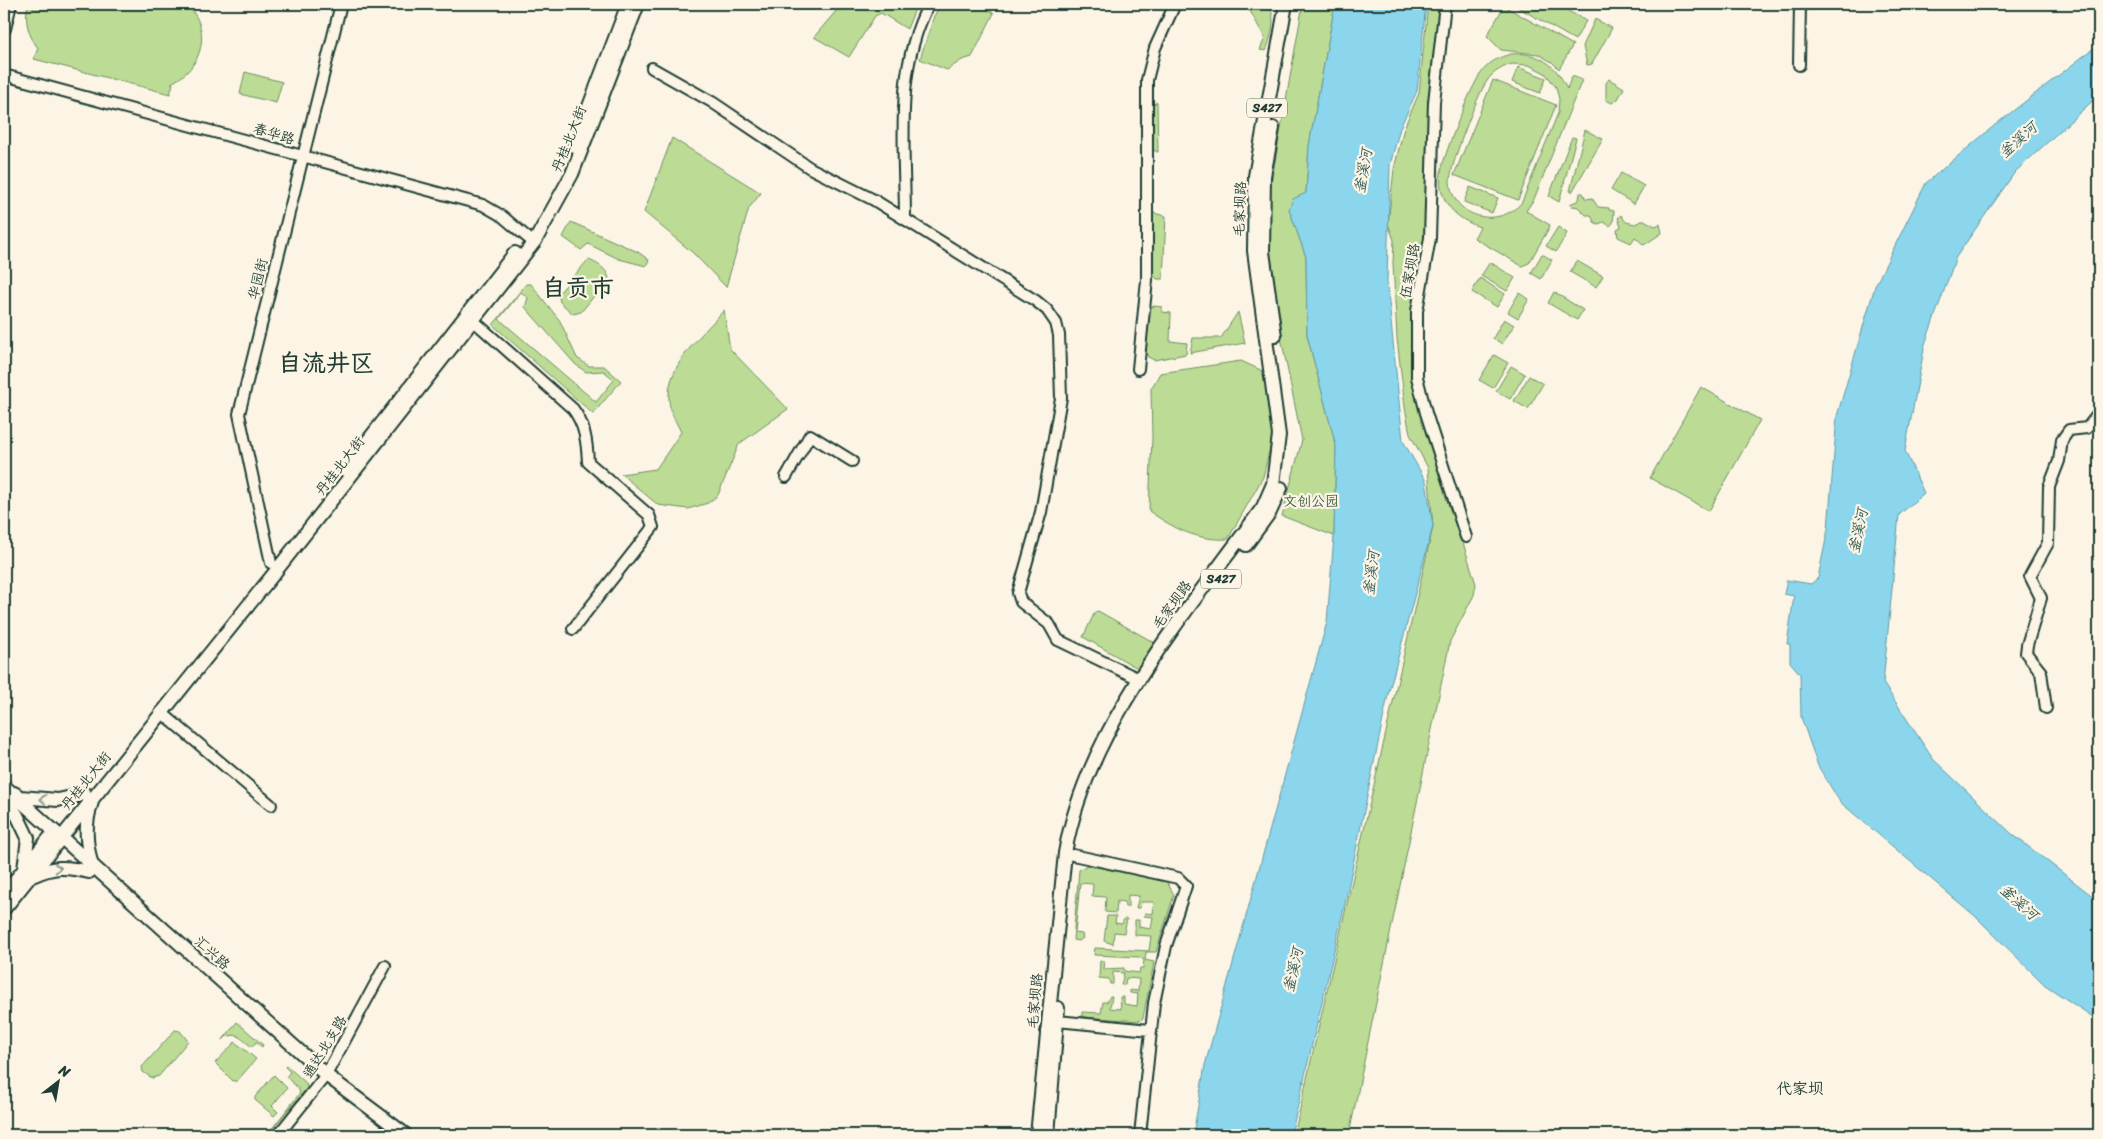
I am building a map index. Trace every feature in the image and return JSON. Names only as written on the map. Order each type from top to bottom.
[{"type":"main road","points":[[4,29],[10,4]]},
{"type":"main road","name":"丹桂北大街","points":[[4,909],[27,873],[528,238],[565,170],[628,4]]},
{"type":"main road","name":"丹桂北大街","points":[[89,795],[161,712],[474,321],[535,241],[572,174],[638,4]]},
{"type":"main road","name":"毛家坝路","points":[[1038,1135],[1055,948],[1070,823],[1102,747],[1140,679],[1263,507],[1273,484],[1279,435],[1254,251],[1255,176],[1286,4]]},
{"type":"main road","name":"毛家坝路","points":[[1048,1135],[1073,855],[1078,826],[1088,795],[1109,751],[1147,683],[1270,512],[1281,488],[1285,466],[1287,434],[1263,252],[1263,216],[1264,176],[1293,4]]},
{"type":"main road","points":[[4,786],[20,797],[58,800],[89,795],[86,844],[90,869],[52,868],[27,873],[28,838],[17,815],[4,796]]},
{"type":"main road","points":[[4,786],[56,837]]},
{"type":"main road","points":[[4,796],[56,837]]},
{"type":"main road","name":"汇兴路","points":[[56,837],[324,1078],[406,1135]]},
{"type":"main road","name":"丹桂北大街","points":[[4,894],[27,873]]},
{"type":"main road","points":[[324,1078],[390,1135]]},
{"type":"street","name":"华园街","points":[[271,563],[239,414],[341,4]]},
{"type":"street","points":[[905,219],[904,105],[906,71],[912,44],[929,4]]},
{"type":"street","points":[[1138,369],[1147,280],[1147,80],[1155,48],[1175,4]]},
{"type":"street","name":"伍家坝路","points":[[1445,4],[1434,102],[1430,238],[1417,311],[1417,377],[1426,414],[1466,537]]},
{"type":"street","points":[[1799,65],[1800,4]]},
{"type":"street","points":[[652,68],[712,102],[816,171],[874,200],[1036,301],[1047,310],[1056,324],[1059,335],[1061,398],[1041,512],[1018,593],[1021,602],[1049,624],[1058,640],[1140,679]]},
{"type":"street","name":"春华路","points":[[4,75],[483,205],[502,216],[528,238]]},
{"type":"street","points":[[474,321],[573,409],[581,419],[586,437],[588,462],[649,515],[653,527],[573,629]]},
{"type":"street","points":[[2046,708],[2041,672],[2026,653],[2026,645],[2042,598],[2030,576],[2048,543],[2049,487],[2059,461],[2062,440],[2069,430],[2086,428],[2099,413]]},
{"type":"street","points":[[786,477],[810,435],[852,460]]},
{"type":"street","points":[[161,712],[271,805]]},
{"type":"street","points":[[1073,855],[1178,878],[1186,886],[1159,973],[1150,1030],[1140,1135]]},
{"type":"street","name":"通达北支路","points":[[278,1135],[324,1078],[385,966]]},
{"type":"street","points":[[1057,1021],[1150,1030]]},
{"type":"green space","points":[[28,4],[186,4],[200,25],[201,47],[191,68],[171,83],[173,84],[170,94],[34,59],[38,48],[28,27],[26,16]]},
{"type":"green space","points":[[842,4],[917,4],[907,29],[881,13],[875,16],[849,57],[814,37]]},
{"type":"green space","points":[[941,4],[975,4],[994,13],[972,57],[962,60],[947,70],[920,59],[934,16]]},
{"type":"green space","points":[[1236,4],[1263,4],[1272,12],[1273,25],[1266,51],[1260,50],[1265,38],[1249,9]]},
{"type":"green space","name":"文创公园","points":[[1303,4],[1335,4],[1309,146],[1306,193],[1289,209],[1306,257],[1307,335],[1336,446],[1334,536],[1282,516],[1302,440],[1276,313],[1268,251],[1267,216]]},
{"type":"green space","points":[[1428,4],[1442,4],[1414,371],[1416,394],[1476,584],[1474,595],[1450,641],[1349,1135],[1294,1135],[1433,527],[1428,468],[1410,434],[1405,407],[1397,338],[1393,263],[1394,240],[1388,224],[1394,169],[1404,128],[1419,93]]},
{"type":"green space","points":[[1512,4],[1550,4],[1557,7],[1558,5],[1586,21],[1575,40]]},
{"type":"green space","points":[[1504,6],[1573,45],[1559,69],[1552,62],[1538,54],[1501,50],[1487,36]]},
{"type":"green space","points":[[1595,19],[1612,28],[1592,64],[1587,65],[1583,46]]},
{"type":"green space","points":[[1521,54],[1538,57],[1558,73],[1567,89],[1572,76],[1582,80],[1534,199],[1526,211],[1550,225],[1529,263],[1522,266],[1474,238],[1480,227],[1461,218],[1451,209],[1443,196],[1440,184],[1445,158],[1477,79],[1488,65],[1507,55]],"holes":[[[1512,64],[1529,65],[1545,73],[1556,87],[1559,99],[1558,113],[1522,202],[1513,210],[1502,215],[1490,217],[1468,212],[1459,205],[1453,195],[1450,182],[1454,162],[1477,100],[1489,78],[1498,70]]]},
{"type":"green space","points":[[1518,67],[1546,78],[1540,93],[1512,82]]},
{"type":"green space","points":[[245,72],[282,82],[276,103],[240,94]]},
{"type":"green space","points":[[1609,79],[1624,88],[1618,99],[1612,103],[1606,100],[1606,83]]},
{"type":"green space","points":[[1493,80],[1556,105],[1518,200],[1454,175]]},
{"type":"green space","points":[[1157,102],[1158,152],[1152,149],[1152,105]]},
{"type":"green space","points":[[1585,130],[1603,139],[1572,192],[1570,191]]},
{"type":"green space","points":[[1572,137],[1576,138],[1559,202],[1549,196]]},
{"type":"green space","points":[[672,138],[761,193],[749,208],[726,287],[693,253],[644,212]]},
{"type":"green space","points":[[1621,173],[1644,186],[1634,204],[1611,190]]},
{"type":"green space","points":[[1470,187],[1498,198],[1492,213],[1464,202]]},
{"type":"green space","points":[[1580,193],[1583,193],[1586,199],[1592,198],[1598,207],[1609,208],[1609,210],[1614,211],[1613,223],[1610,226],[1604,222],[1598,224],[1594,222],[1591,215],[1586,215],[1578,207],[1570,204],[1579,200]]},
{"type":"green space","points":[[1153,213],[1166,216],[1163,279],[1157,279],[1153,275]]},
{"type":"green space","points":[[1621,215],[1626,222],[1635,224],[1644,220],[1655,226],[1660,224],[1662,233],[1644,245],[1635,237],[1631,243],[1618,237],[1617,229],[1621,227],[1618,218]]},
{"type":"green space","points":[[571,222],[638,252],[649,260],[646,266],[619,259],[588,244],[581,250],[563,237]]},
{"type":"green space","points":[[1558,227],[1567,233],[1556,252],[1546,246]]},
{"type":"green space","points":[[1542,254],[1552,260],[1541,279],[1531,273]]},
{"type":"green space","points":[[588,260],[601,266],[609,278],[581,312],[573,314],[560,302],[558,294]]},
{"type":"green space","points":[[1577,261],[1603,276],[1596,287],[1570,272]]},
{"type":"green space","points":[[1490,262],[1515,278],[1507,291],[1481,276]]},
{"type":"green space","points":[[1480,278],[1505,294],[1497,307],[1472,292]]},
{"type":"green space","points":[[526,284],[531,284],[560,321],[577,358],[589,366],[604,366],[621,381],[593,414],[493,325]],"holes":[[[521,292],[528,298],[525,307],[575,364],[586,372],[604,371],[614,380],[596,402],[499,319]]]},
{"type":"green space","points":[[1554,292],[1583,310],[1577,320],[1548,303]]},
{"type":"green space","points":[[1519,293],[1529,299],[1518,318],[1508,312]]},
{"type":"green space","points":[[1154,306],[1162,307],[1162,312],[1171,313],[1170,341],[1187,343],[1186,354],[1154,360],[1148,357],[1145,348],[1150,308]]},
{"type":"green space","points":[[724,310],[730,349],[788,409],[739,444],[718,495],[708,503],[688,509],[658,505],[621,474],[656,469],[681,432],[671,411],[669,396],[671,382],[676,368],[684,356]]},
{"type":"green space","points":[[1238,312],[1245,343],[1190,353],[1193,338],[1221,338]]},
{"type":"green space","points":[[1504,319],[1514,325],[1502,344],[1493,338]]},
{"type":"green space","points":[[1494,355],[1508,363],[1493,388],[1479,380]]},
{"type":"green space","points":[[1241,361],[1265,372],[1273,435],[1263,477],[1228,539],[1196,536],[1176,528],[1149,511],[1152,438],[1151,389],[1160,373]]},
{"type":"green space","points":[[1511,366],[1525,374],[1510,399],[1496,391]]},
{"type":"green space","points":[[1529,376],[1543,384],[1528,409],[1514,401]]},
{"type":"green space","points":[[1701,387],[1760,420],[1709,511],[1650,478]]},
{"type":"green space","points":[[1098,611],[1155,643],[1156,647],[1139,669],[1083,637],[1095,612]]},
{"type":"green space","points":[[1087,865],[1167,882],[1174,895],[1156,952],[1146,952],[1145,960],[1154,962],[1143,1018],[1140,1021],[1082,1017],[1082,1012],[1101,1013],[1103,1002],[1107,1002],[1110,996],[1112,996],[1110,1008],[1121,1009],[1120,997],[1124,997],[1124,1004],[1137,1006],[1138,994],[1130,993],[1130,990],[1138,991],[1139,979],[1126,978],[1125,985],[1121,985],[1124,973],[1113,972],[1113,984],[1110,984],[1109,979],[1099,978],[1100,961],[1104,961],[1103,969],[1124,968],[1124,971],[1139,973],[1140,968],[1143,968],[1144,960],[1140,957],[1094,955],[1095,948],[1149,951],[1151,936],[1135,935],[1135,920],[1139,920],[1139,927],[1151,929],[1153,917],[1144,916],[1145,913],[1153,914],[1154,902],[1141,902],[1140,908],[1136,908],[1139,896],[1128,895],[1128,907],[1125,907],[1124,902],[1117,901],[1116,913],[1105,912],[1106,897],[1092,896],[1093,884],[1080,883],[1075,933],[1082,934],[1083,938],[1079,941],[1073,940],[1079,870]]},
{"type":"green space","points":[[1107,916],[1116,916],[1115,923],[1122,924],[1124,919],[1127,919],[1124,933],[1114,932],[1113,944],[1104,941]]},
{"type":"green space","points":[[237,1022],[263,1045],[262,1047],[256,1042],[252,1047],[237,1035],[227,1036],[222,1041]]},
{"type":"green space","points":[[175,1030],[180,1031],[188,1041],[159,1076],[152,1078],[143,1072],[142,1067]]},
{"type":"green space","points":[[235,1042],[256,1059],[237,1081],[233,1081],[215,1063]]},
{"type":"green space","points":[[286,1065],[306,1083],[307,1088],[267,1135],[300,1093],[298,1088],[286,1077],[290,1072],[285,1067]]},
{"type":"green space","points":[[274,1075],[287,1088],[272,1106],[278,1112],[274,1116],[255,1100],[255,1097]]},
{"type":"water","name":"釜溪河","points":[[1335,4],[1426,4],[1417,91],[1400,128],[1390,165],[1387,282],[1403,441],[1426,481],[1433,526],[1388,695],[1344,908],[1291,1135],[1193,1135],[1205,1065],[1327,622],[1334,536],[1336,446],[1307,335],[1306,257],[1289,209],[1293,199],[1306,193],[1309,146]]},
{"type":"water","name":"釜溪河","points":[[2099,44],[2099,95],[2015,172],[1956,257],[1925,344],[1905,451],[1924,493],[1899,515],[1883,683],[1933,759],[2012,834],[2099,901],[2099,1021],[2045,985],[1975,916],[1840,802],[1818,766],[1801,717],[1800,674],[1790,662],[1790,644],[1787,644],[1794,596],[1784,594],[1787,580],[1811,584],[1818,578],[1828,529],[1837,416],[1875,286],[1926,183],[1995,125]]},
{"type":"district","name":"自贡市","points":[[578,288]]},
{"type":"district","name":"自流井区","points":[[326,363]]},
{"type":"district","name":"代家坝","points":[[1800,1088]]}]
